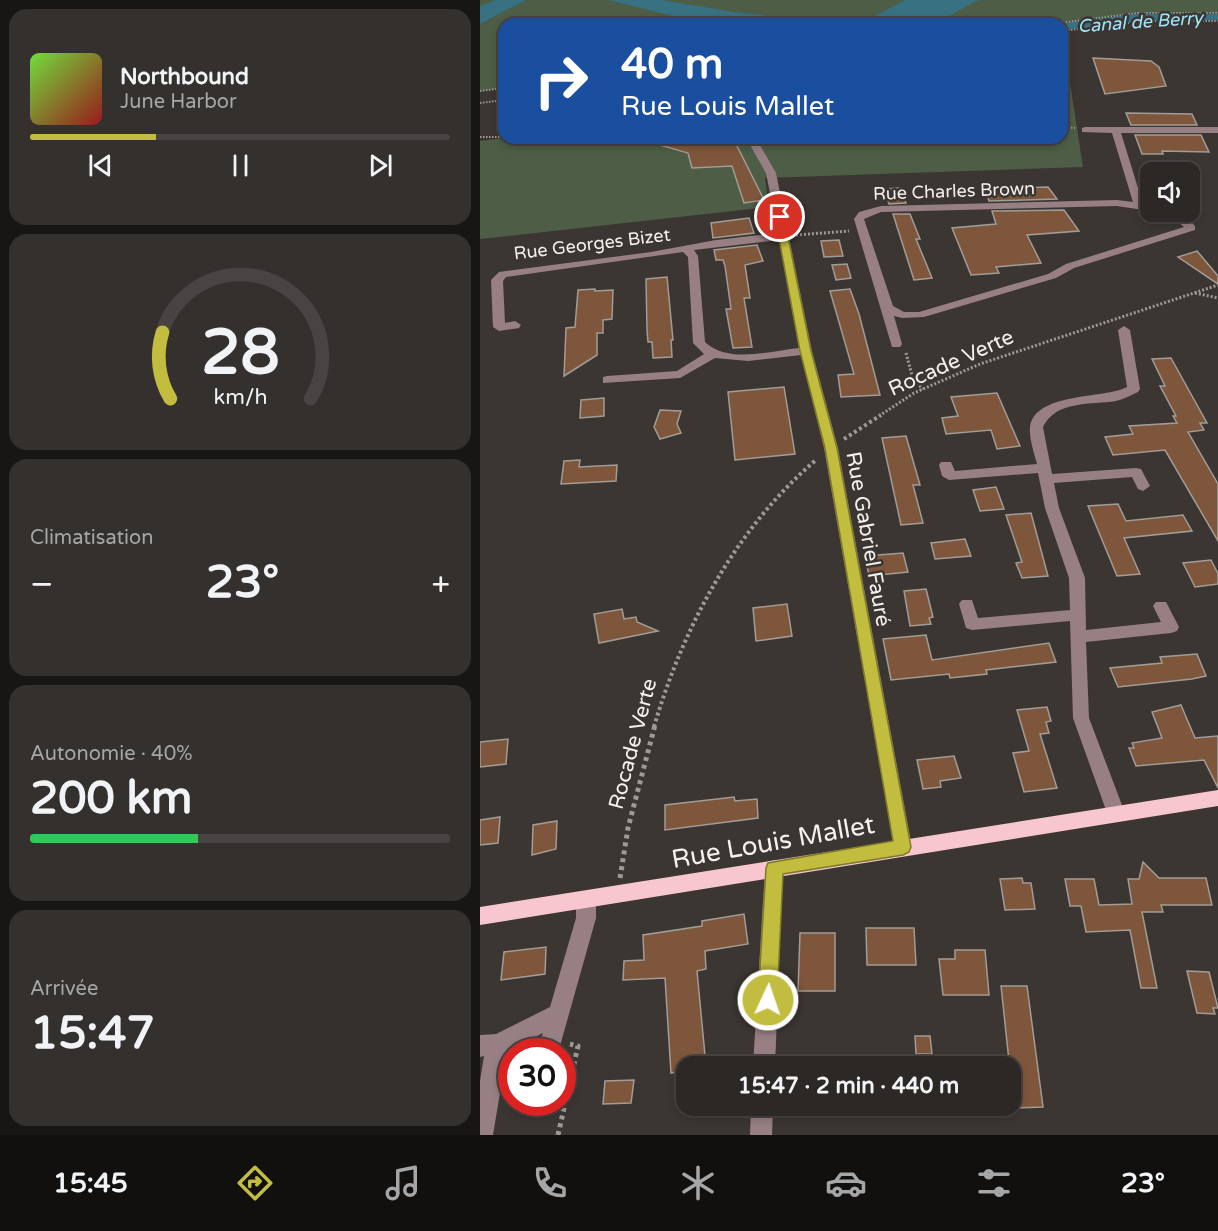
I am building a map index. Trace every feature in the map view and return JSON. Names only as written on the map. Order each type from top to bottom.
[{"type":"main road","name":"Rue Louis Mallet","points":[[480,916],[586,901],[774,868],[1218,798]]},
{"type":"street","points":[[1085,130],[1116,132],[1218,130]]},
{"type":"street","name":"Rue Charles Brown","points":[[1116,132],[1140,194]]},
{"type":"street","name":"Rue Gabriel Fauré","points":[[754,144],[771,173],[806,351],[831,448],[903,847]]},
{"type":"street","name":"Rue Charles Brown","points":[[896,344],[862,230],[860,219],[863,214],[881,209],[1117,203],[1140,206]]},
{"type":"street","points":[[885,301],[888,308],[902,315],[920,315],[1052,276],[1070,266],[1191,228],[1185,222]]},
{"type":"street","name":"Rue Georges Bizet","points":[[515,325],[499,327],[497,280],[503,274],[716,243],[783,236]]},
{"type":"street","name":"Rue Georges Bizet","points":[[686,249],[693,256],[699,343],[704,351],[712,354]]},
{"type":"street","points":[[1116,813],[1081,718],[1077,578],[1052,508],[1036,427],[1044,413],[1054,407],[1100,396],[1119,397],[1134,389],[1124,330]]},
{"type":"street","points":[[607,380],[680,374],[712,354],[730,358],[806,351]]},
{"type":"street","points":[[946,465],[949,476],[1136,472],[1143,486]]},
{"type":"street","points":[[966,604],[972,624],[1078,615]]},
{"type":"street","points":[[1078,637],[1171,627],[1161,606]]},
{"type":"street","points":[[765,1056],[774,868]]},
{"type":"street","points":[[552,1038],[586,918],[586,901]]},
{"type":"street","points":[[482,1135],[488,1045],[559,1014]]},
{"type":"street","points":[[761,1135],[762,1116]]},
{"type":"path","points":[[1068,22],[1138,13],[1218,13]]},
{"type":"path","points":[[1068,30],[1143,21],[1218,21]]},
{"type":"path","points":[[480,91],[498,89]]},
{"type":"path","points":[[480,103],[498,101]]},
{"type":"path","points":[[480,138],[498,137]]},
{"type":"path","points":[[783,236],[862,230]]},
{"type":"path","name":"Rocade Verte","points":[[619,895],[627,832],[652,729],[670,670],[692,621],[736,548],[808,467],[864,423],[923,389],[980,364],[1218,285]]},
{"type":"path","points":[[1195,292],[1218,297]]},
{"type":"path","points":[[896,344],[905,348],[913,380],[923,389]]},
{"type":"path","points":[[558,1135],[562,1116]]},
{"type":"green space","points":[[480,0],[1218,0],[1218,13],[1138,13],[1068,22],[1068,18],[498,18],[498,89],[480,91]]},
{"type":"green space","points":[[1068,70],[1083,167],[765,178],[769,207],[480,239],[480,141],[498,139],[498,144],[1068,144]]},
{"type":"water","points":[[496,0],[526,0],[480,24],[480,6]]},
{"type":"water","points":[[609,0],[662,0],[787,18],[684,18]]},
{"type":"water","points":[[905,0],[984,0],[976,1],[946,18],[871,18]]},
{"type":"water","points":[[1136,14],[1218,14],[1218,20],[1143,21],[1068,29],[1068,22]]},
{"type":"building","points":[[1093,58],[1151,61],[1159,67],[1166,86],[1105,94]]},
{"type":"building","points":[[1126,113],[1192,114],[1197,125],[1131,125]]},
{"type":"building","points":[[1135,135],[1201,135],[1209,152],[1162,151],[1163,154],[1142,154]]},
{"type":"building","points":[[656,144],[736,144],[764,200],[744,203],[732,166],[692,168],[688,153]]},
{"type":"building","points":[[1048,187],[1057,199],[989,201],[985,189]]},
{"type":"building","points":[[900,188],[906,203],[889,204],[884,189]]},
{"type":"building","points":[[1064,210],[1079,231],[1027,235],[1041,263],[996,267],[999,273],[971,275],[952,228],[996,224],[992,211]]},
{"type":"building","points":[[893,214],[910,214],[920,239],[916,239],[932,278],[914,280]]},
{"type":"building","points":[[749,218],[754,233],[713,238],[711,223]]},
{"type":"building","points":[[839,240],[843,256],[824,257],[821,241]]},
{"type":"building","points":[[757,245],[763,261],[745,265],[750,298],[744,298],[752,347],[733,348],[726,309],[731,309],[725,266],[723,260],[716,260],[714,250]]},
{"type":"building","points":[[1197,251],[1218,276],[1218,284],[1178,257]]},
{"type":"building","points":[[847,264],[851,278],[836,280],[832,265]]},
{"type":"building","points":[[667,277],[673,340],[671,340],[672,357],[653,358],[652,342],[648,342],[646,279]]},
{"type":"building","points":[[595,289],[595,291],[613,290],[612,319],[603,320],[603,333],[597,333],[597,355],[564,376],[566,328],[575,327],[578,290]]},
{"type":"building","points":[[850,289],[859,314],[880,395],[841,397],[838,375],[854,374],[830,291]]},
{"type":"building","points":[[1171,358],[1207,423],[1200,423],[1204,430],[1188,432],[1218,484],[1218,541],[1165,450],[1113,455],[1105,437],[1133,434],[1129,426],[1177,423],[1173,416],[1176,416],[1160,386],[1165,386],[1152,359]]},
{"type":"building","points":[[784,387],[795,454],[735,460],[728,392]]},
{"type":"building","points":[[997,393],[1020,446],[997,449],[991,430],[946,434],[942,418],[958,416],[951,397]]},
{"type":"building","points":[[604,398],[604,416],[580,418],[581,400]]},
{"type":"building","points":[[660,410],[681,411],[677,424],[681,433],[660,439],[654,427]]},
{"type":"building","points":[[906,436],[920,485],[913,485],[923,523],[901,525],[882,438]]},
{"type":"building","points":[[580,460],[579,467],[617,465],[616,481],[561,484],[564,461]]},
{"type":"building","points":[[996,487],[1004,509],[980,511],[973,490]]},
{"type":"building","points":[[1118,504],[1126,521],[1183,515],[1192,531],[1124,538],[1140,574],[1117,576],[1088,506]]},
{"type":"building","points":[[1031,513],[1048,576],[1022,578],[1016,563],[1022,562],[1006,515]]},
{"type":"building","points":[[965,539],[971,556],[935,559],[931,543]]},
{"type":"building","points":[[903,553],[908,572],[869,576],[865,556]]},
{"type":"building","points":[[1211,560],[1218,574],[1218,584],[1195,587],[1183,563]]},
{"type":"building","points":[[926,589],[933,617],[929,618],[931,624],[910,626],[904,591]]},
{"type":"building","points":[[787,604],[792,636],[756,641],[753,608]]},
{"type":"building","points":[[622,609],[624,619],[636,617],[637,622],[658,631],[599,643],[594,614]]},
{"type":"building","points":[[926,635],[932,660],[1049,643],[1056,662],[986,670],[987,674],[950,678],[949,674],[891,680],[883,639]]},
{"type":"building","points":[[1197,654],[1206,676],[1192,679],[1118,687],[1110,668],[1162,663],[1160,657]]},
{"type":"building","points":[[1181,705],[1195,738],[1218,736],[1218,788],[1204,760],[1136,766],[1129,748],[1134,748],[1132,743],[1162,738],[1152,712]]},
{"type":"building","points":[[1047,707],[1051,721],[1046,722],[1049,733],[1040,734],[1057,788],[1024,792],[1013,753],[1029,751],[1017,710]]},
{"type":"building","points":[[508,739],[506,764],[480,767],[480,742]]},
{"type":"building","points":[[954,756],[961,778],[940,781],[941,787],[923,789],[917,760]]},
{"type":"building","points":[[734,797],[735,801],[757,799],[758,818],[665,830],[665,805]]},
{"type":"building","points":[[500,817],[498,843],[480,845],[480,820]]},
{"type":"building","points":[[557,821],[556,849],[532,855],[533,825]]},
{"type":"building","points":[[1143,862],[1159,878],[1206,878],[1212,905],[1161,905],[1163,912],[1142,912],[1157,988],[1141,988],[1130,930],[1086,932],[1081,906],[1070,906],[1065,879],[1094,879],[1099,905],[1132,904],[1128,879],[1139,879]]},
{"type":"building","points":[[1022,878],[1023,883],[1031,883],[1035,909],[1005,910],[1000,879]]},
{"type":"building","points":[[744,914],[748,944],[705,951],[706,969],[697,971],[705,1056],[676,1056],[676,1072],[671,1073],[665,978],[623,980],[624,961],[644,960],[643,935],[702,926],[702,921]]},
{"type":"building","points":[[866,928],[914,928],[916,965],[867,965]]},
{"type":"building","points":[[800,933],[835,933],[835,991],[798,991]]},
{"type":"building","points":[[546,947],[545,974],[501,980],[504,952]]},
{"type":"building","points":[[955,950],[985,950],[989,995],[943,995],[939,959],[955,959]]},
{"type":"building","points":[[1187,971],[1209,972],[1218,1008],[1213,1008],[1215,1014],[1197,1013]]},
{"type":"building","points":[[1001,986],[1027,986],[1043,1107],[1021,1108],[1021,1056],[1008,1056]]},
{"type":"building","points":[[915,1036],[930,1036],[932,1054],[916,1054]]},
{"type":"building","points":[[634,1080],[631,1103],[603,1104],[605,1081]]},
{"type":"route","points":[[768,1000],[774,868],[903,847],[831,448],[806,351],[780,217]]},
{"type":"water label","name":"Canal de Berry","points":[[1140,22]]}]
